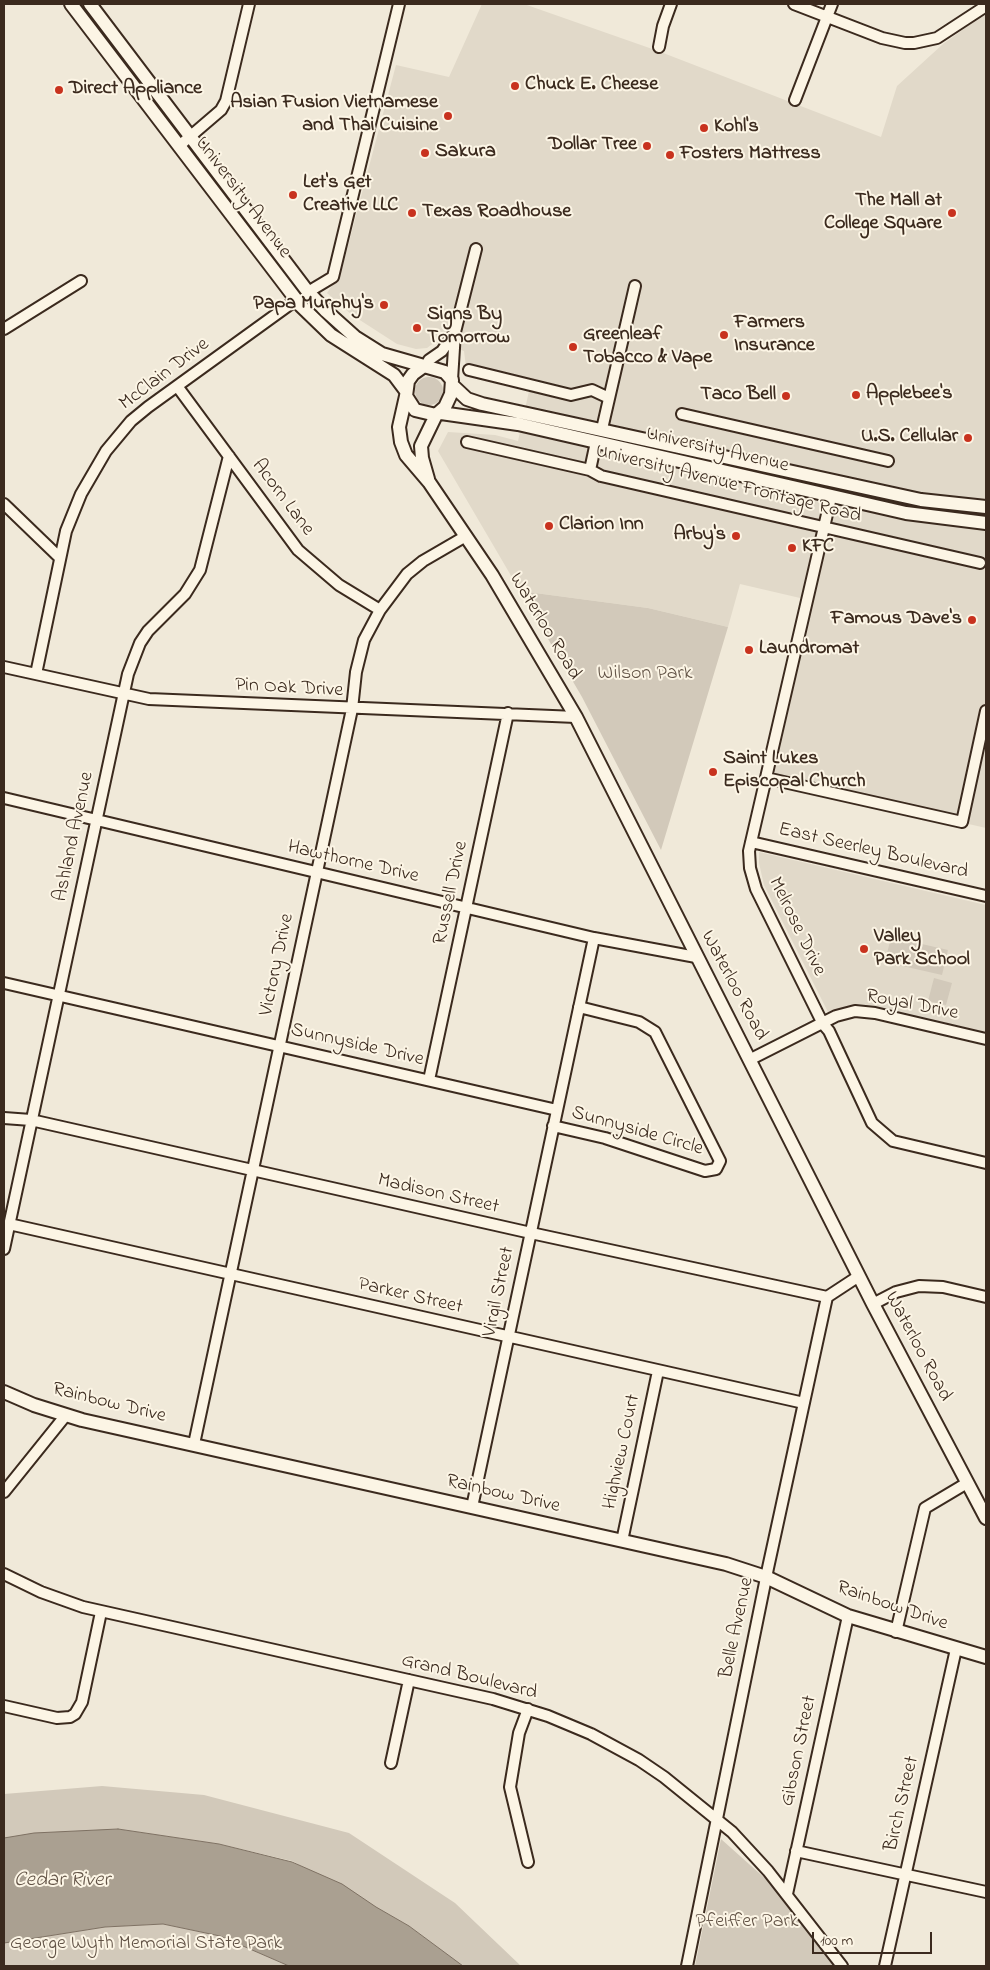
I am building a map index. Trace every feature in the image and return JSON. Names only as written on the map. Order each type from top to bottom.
[{"type":"main road","name":"University Avenue","points":[[70,4],[296,300],[331,335],[394,375],[406,394]]},
{"type":"main road","name":"University Avenue","points":[[90,4],[308,292],[326,312],[355,337],[382,354],[425,366]]},
{"type":"main road","points":[[425,366],[445,372],[452,383],[449,400],[438,414],[415,410],[406,394],[413,374],[425,366]]},
{"type":"main road","name":"University Avenue","points":[[452,383],[467,399],[482,404],[602,428],[901,496],[986,507]]},
{"type":"main road","name":"Waterloo Road","points":[[406,394],[400,427],[401,442],[414,466],[429,482],[492,575],[576,717],[696,957],[751,1059],[873,1304],[986,1518]]},
{"type":"main road","name":"University Avenue","points":[[438,414],[536,428],[906,513],[986,523]]},
{"type":"main road","name":"Waterloo Road","points":[[429,482],[422,458],[421,446],[438,414]]},
{"type":"main road","points":[[536,428],[561,426],[591,433],[602,428]]},
{"type":"main road","points":[[831,497],[843,490],[873,497],[901,496]]},
{"type":"main road","name":"Rainbow Drive","points":[[4,1392],[66,1415],[726,1564],[766,1577],[848,1616],[896,1632],[986,1657]]},
{"type":"street","points":[[179,146],[213,119],[226,101],[249,4]]},
{"type":"street","points":[[308,292],[333,277],[400,4]]},
{"type":"street","points":[[659,47],[663,26],[671,4]]},
{"type":"street","points":[[794,4],[882,38],[914,43],[936,38],[986,6]]},
{"type":"street","points":[[795,100],[832,4]]},
{"type":"street","points":[[452,383],[455,332],[476,249]]},
{"type":"street","points":[[4,329],[80,281]]},
{"type":"street","points":[[602,428],[635,286]]},
{"type":"street","name":"McClain Drive","points":[[36,674],[60,558],[72,514],[90,476],[106,451],[131,421],[296,300]]},
{"type":"street","points":[[425,366],[429,360],[442,351],[455,332]]},
{"type":"street","points":[[469,370],[571,395],[592,390],[609,398]]},
{"type":"street","name":"Acorn Lane","points":[[177,386],[308,561],[339,585],[380,610]]},
{"type":"street","points":[[682,414],[888,461]]},
{"type":"street","name":"University Avenue Frontage Road","points":[[467,442],[590,470],[601,476],[980,563]]},
{"type":"street","points":[[590,470],[596,442]]},
{"type":"street","name":"Ashland Avenue","points":[[4,1245],[128,674],[140,643],[160,618],[186,594],[200,570],[229,456]]},
{"type":"street","name":"Melrose Drive","points":[[831,497],[751,842],[750,868],[756,889],[823,1024],[829,1031],[867,1115],[878,1130],[892,1141],[986,1163]]},
{"type":"street","points":[[4,504],[60,558]]},
{"type":"street","name":"Victory Drive","points":[[194,1444],[352,709],[360,654],[370,626],[397,586],[422,561],[455,540],[466,536]]},
{"type":"street","name":"Pin Oak Drive","points":[[4,667],[149,700],[576,717]]},
{"type":"street","points":[[766,778],[962,822],[986,711]]},
{"type":"street","name":"Russell Drive","points":[[429,1080],[508,714]]},
{"type":"street","name":"Hawthorne Drive","points":[[4,798],[594,938],[696,957]]},
{"type":"street","name":"East Seerley Boulevard","points":[[751,842],[986,896]]},
{"type":"street","name":"Virgil Street","points":[[472,1507],[594,938]]},
{"type":"street","name":"Sunnyside Drive","points":[[4,982],[557,1110]]},
{"type":"street","name":"Sunnyside Circle","points":[[554,1126],[605,1138],[705,1171],[713,1171],[719,1165],[719,1156],[655,1032],[639,1022],[579,1007]]},
{"type":"street","name":"Royal Drive","points":[[751,1059],[836,1016],[865,1012],[986,1039]]},
{"type":"street","name":"Madison Street","points":[[4,1118],[32,1120],[530,1233],[827,1297]]},
{"type":"street","name":"Parker Street","points":[[9,1224],[804,1403]]},
{"type":"street","points":[[827,1297],[859,1276]]},
{"type":"street","points":[[873,1304],[896,1292],[919,1286],[943,1287],[986,1297]]},
{"type":"street","name":"Belle Avenue","points":[[687,1966],[766,1577],[827,1297]]},
{"type":"street","name":"Highview Court","points":[[622,1541],[658,1370]]},
{"type":"street","points":[[4,1492],[66,1415]]},
{"type":"street","points":[[896,1632],[925,1508],[967,1482]]},
{"type":"street","name":"Grand Boulevard","points":[[4,1574],[62,1601],[102,1612],[409,1680],[528,1709],[570,1724],[615,1746],[664,1777],[716,1818],[750,1850],[842,1966]]},
{"type":"street","points":[[4,1706],[57,1718],[70,1717],[75,1714],[82,1702],[102,1612]]},
{"type":"street","name":"Gibson Street","points":[[786,1894],[848,1616]]},
{"type":"street","name":"Birch Street","points":[[885,1966],[956,1649]]},
{"type":"street","points":[[391,1763],[409,1680]]},
{"type":"street","points":[[528,1709],[519,1733],[510,1787],[528,1862]]},
{"type":"street","points":[[796,1851],[986,1892]]},
{"type":"shaded area","points":[[482,4],[524,4],[658,51],[881,137],[897,86],[943,44],[986,13],[986,828],[773,779],[813,601],[740,584],[728,627],[648,608],[520,591],[438,451],[448,432],[495,435],[518,441],[529,391],[467,375],[464,351],[435,342],[427,348],[416,349],[397,344],[352,315],[327,293],[341,272],[396,65],[449,77]]},
{"type":"shaded area","points":[[759,852],[986,905],[986,1032],[870,1006],[828,1012],[764,885],[759,863]]},
{"type":"green space","points":[[429,377],[439,381],[443,391],[439,401],[429,405],[419,401],[415,391],[419,381]]},
{"type":"green space","name":"Wilson Park","points":[[520,591],[648,608],[728,627],[661,850],[582,697]]},
{"type":"green space","points":[[891,937],[948,950],[942,975],[885,962]]},
{"type":"green space","points":[[934,978],[952,983],[946,1005],[928,1001]]},
{"type":"green space","points":[[102,1786],[204,1795],[349,1833],[455,1903],[521,1966],[462,1966],[409,1926],[292,1861],[219,1844],[118,1829],[4,1847],[4,1794]]},
{"type":"green space","name":"Pfeiffer Park","points":[[721,1839],[768,1881],[833,1966],[695,1966]]},
{"type":"green space","name":"George Wyth Memorial State Park","points":[[163,1924],[220,1936],[289,1966],[4,1966],[4,1943],[105,1927]]},
{"type":"water","name":"Cedar River","points":[[118,1829],[219,1844],[292,1862],[342,1884],[409,1926],[463,1966],[289,1966],[220,1936],[163,1924],[105,1927],[4,1943],[4,1838],[34,1833]]},
{"type":"place","name":"Chuck E. Cheese","points":[[515,86]]},
{"type":"place","name":"Direct Appliance","points":[[59,90]]},
{"type":"place","name":"Asian Fusion Vietnamese and Thai Cuisine","points":[[448,116]]},
{"type":"place","name":"Kohl's","points":[[704,128]]},
{"type":"place","name":"Dollar Tree","points":[[647,146]]},
{"type":"place","name":"Sakura","points":[[425,153]]},
{"type":"place","name":"Fosters Mattress","points":[[670,155]]},
{"type":"place","name":"Let's Get Creative LLC","points":[[293,195]]},
{"type":"place","name":"Texas Roadhouse","points":[[412,213]]},
{"type":"place","name":"The Mall at College Square","points":[[952,213]]},
{"type":"place","name":"Papa Murphy's","points":[[384,305]]},
{"type":"place","name":"Signs By Tomorrow","points":[[417,328]]},
{"type":"place","name":"Farmers Insurance","points":[[724,335]]},
{"type":"place","name":"Greenleaf Tobacco & Vape","points":[[573,347]]},
{"type":"place","name":"Applebee's","points":[[856,395]]},
{"type":"place","name":"Taco Bell","points":[[786,396]]},
{"type":"place","name":"U.S. Cellular","points":[[968,438]]},
{"type":"place","name":"Clarion Inn","points":[[549,526]]},
{"type":"place","name":"Arby's","points":[[736,536]]},
{"type":"place","name":"KFC","points":[[792,548]]},
{"type":"place","name":"Famous Dave's","points":[[972,620]]},
{"type":"place","name":"Laundromat","points":[[749,650]]},
{"type":"place","name":"Saint Lukes Episcopal Church","points":[[713,772]]},
{"type":"place","name":"Valley Park School","points":[[864,949]]}]
